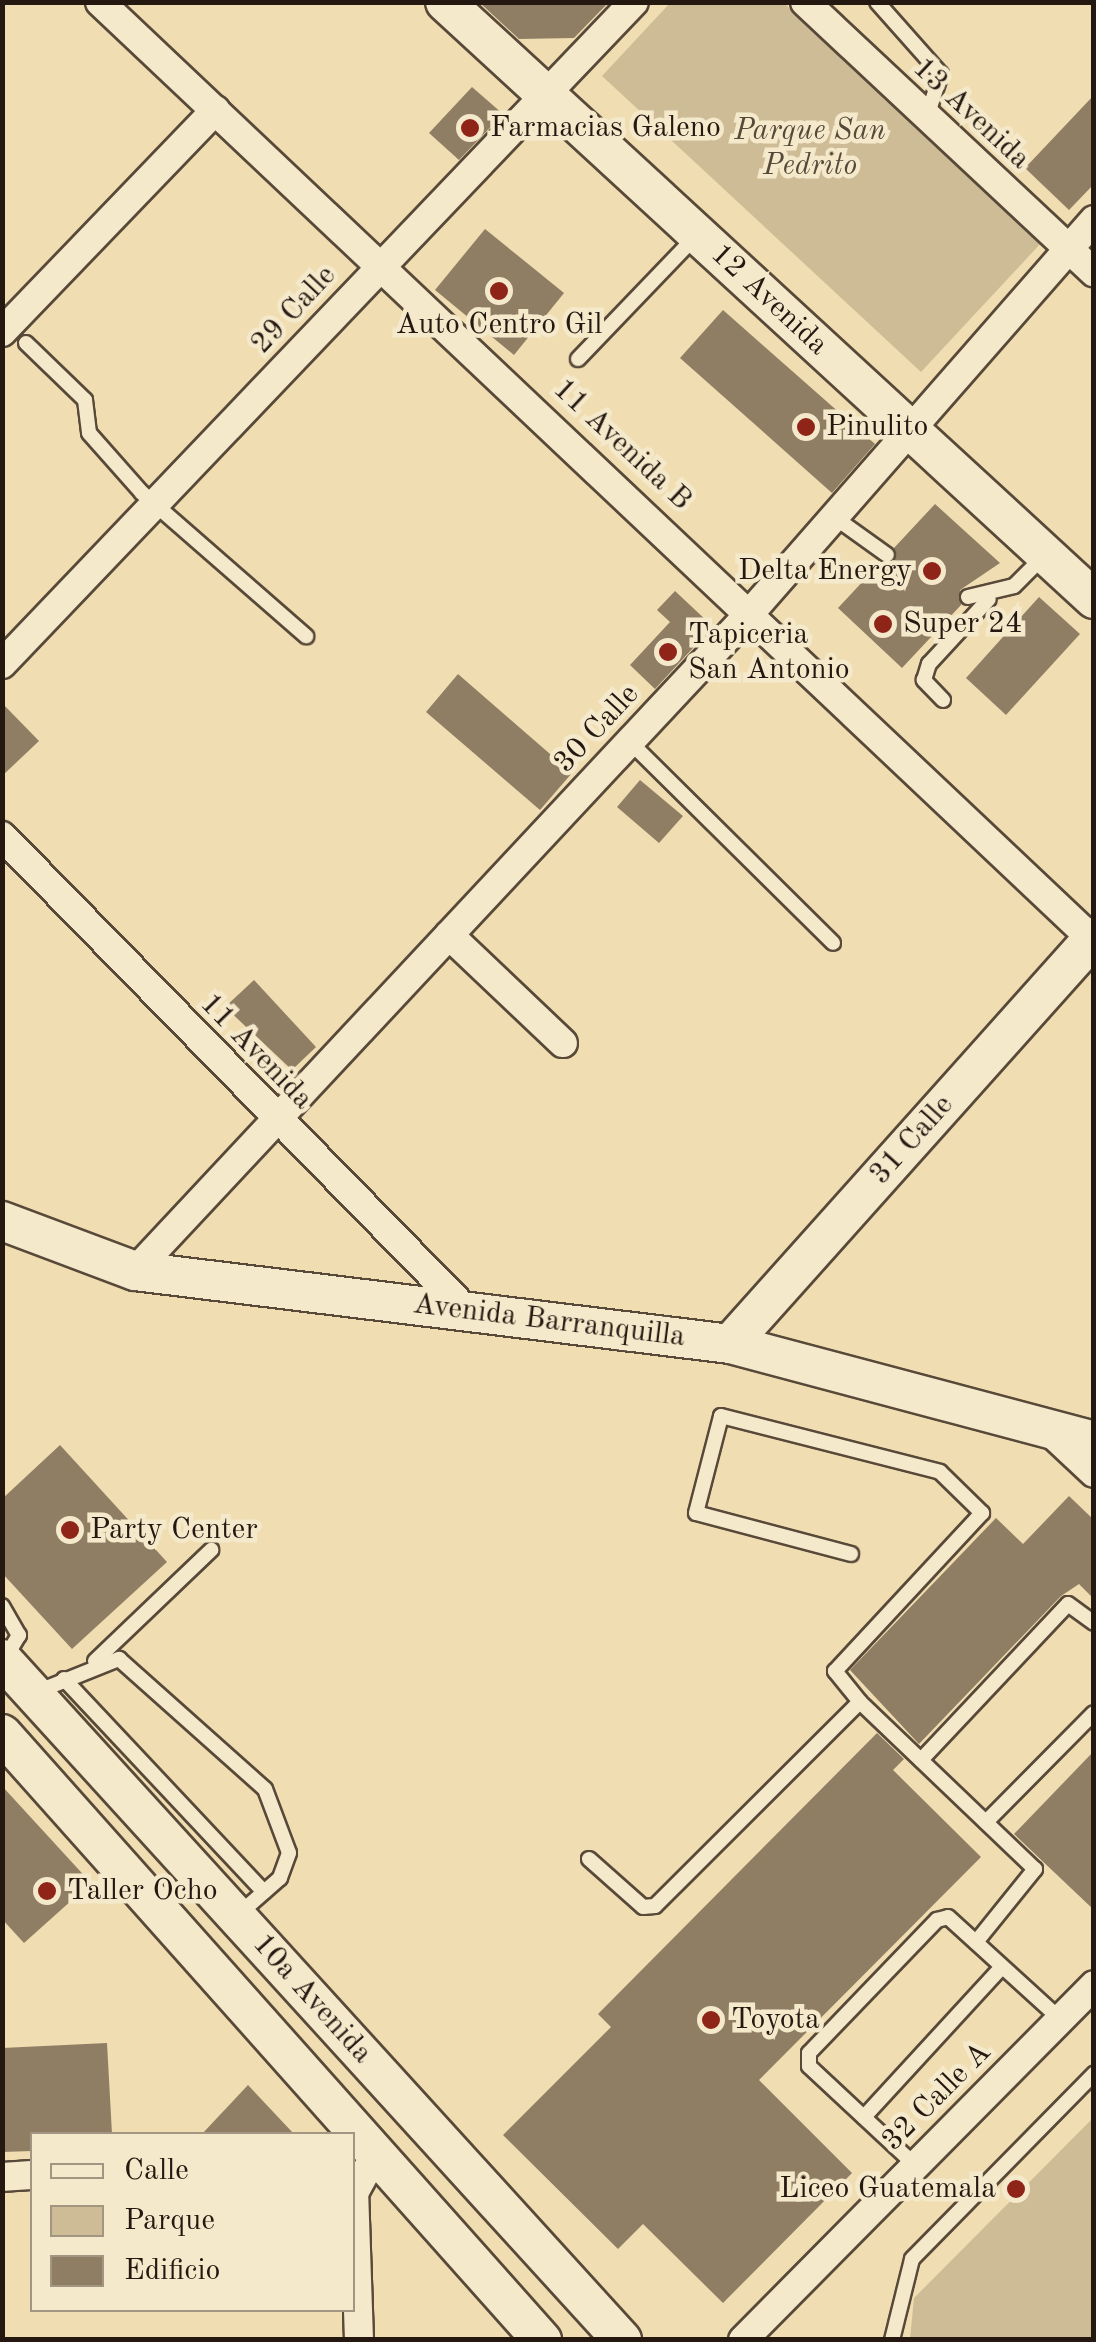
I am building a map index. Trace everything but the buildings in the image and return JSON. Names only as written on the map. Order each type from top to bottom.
[{"type":"main road","name":"12 Avenida","points":[[445,2],[1094,598]]},
{"type":"main road","name":"31 Calle","points":[[730,1344],[1093,939]]},
{"type":"main road","name":"Avenida Barranquilla","points":[[2,1221],[136,1271],[730,1344],[1094,1441]]},
{"type":"main road","name":"10a Avenida","points":[[3,1660],[48,1686],[250,1904],[622,2340]]},
{"type":"main road","name":"10a Avenida","points":[[2,1734],[352,2132]]},
{"type":"main road","name":"10a Avenida","points":[[364,2146],[403,2183],[542,2340]]},
{"type":"main road","points":[[403,2183],[435,2198],[566,2340]]},
{"type":"street","name":"11 Avenida B","points":[[100,2],[751,612],[1093,939]]},
{"type":"street","name":"29 Calle","points":[[2,664],[634,2]]},
{"type":"street","name":"13 Avenida","points":[[805,2],[1094,272]]},
{"type":"street","points":[[14,338],[216,110]]},
{"type":"street","name":"30 Calle","points":[[136,1271],[751,612],[1094,220]]},
{"type":"street","name":"11 Avenida","points":[[2,836],[465,1309]]},
{"type":"street","points":[[449,934],[563,1044]]},
{"type":"street","points":[[1046,1428],[1094,1472]]},
{"type":"street","name":"32 Calle A","points":[[743,2340],[1094,1985]]},
{"type":"street","points":[[355,2188],[364,2146]]},
{"type":"street","points":[[2,2177],[30,2176]]},
{"type":"street","points":[[355,2222],[359,2340]]},
{"type":"lane","points":[[877,2],[941,74],[926,116]]},
{"type":"lane","points":[[578,358],[698,235]]},
{"type":"lane","points":[[14,338],[85,400],[88,432],[155,504],[306,636]]},
{"type":"lane","points":[[834,517],[887,555]]},
{"type":"lane","points":[[943,700],[924,680],[929,664],[989,598],[1046,554]]},
{"type":"lane","points":[[968,597],[989,598]]},
{"type":"lane","points":[[630,741],[833,943]]},
{"type":"lane","points":[[850,1554],[696,1513],[722,1416],[940,1472],[982,1514],[834,1671],[860,1702],[1036,1868],[976,1942]]},
{"type":"lane","points":[[48,1686],[94,1662],[211,1550]]},
{"type":"lane","points":[[922,1760],[1068,1604],[1094,1623]]},
{"type":"lane","points":[[2,1606],[18,1634],[3,1660]]},
{"type":"lane","points":[[94,1662],[140,1670],[265,1788],[289,1853],[250,1904]]},
{"type":"lane","points":[[589,1859],[643,1907],[655,1906],[860,1702]]},
{"type":"lane","points":[[986,1822],[1094,1713]]},
{"type":"lane","points":[[916,2165],[809,2066],[809,2053],[937,1920],[948,1917],[1060,2019]]},
{"type":"lane","points":[[864,2117],[1002,1966]]},
{"type":"lane","points":[[892,2340],[912,2259],[1094,2074]]},
{"type":"green space","name":"Parque San Pedrito","points":[[671,2],[784,3],[1041,243],[921,372],[602,76]]},
{"type":"green space","points":[[1093,2118],[1093,2339],[910,2339],[914,2298]]},
{"type":"place","name":"Farmacias Galeno","points":[[470,128]]},
{"type":"place","name":"Auto Centro Gil","points":[[499,291]]},
{"type":"place","name":"Pinulito","points":[[806,427]]},
{"type":"place","name":"Delta Energy","points":[[932,571]]},
{"type":"place","name":"Super 24","points":[[883,624]]},
{"type":"place","name":"Tapiceria San Antonio","points":[[668,652]]},
{"type":"place","name":"Party Center","points":[[70,1530]]},
{"type":"place","name":"Taller Ocho","points":[[47,1891]]},
{"type":"place","name":"Toyota","points":[[711,2020]]},
{"type":"place","name":"Liceo Guatemala","points":[[1016,2189]]}]
